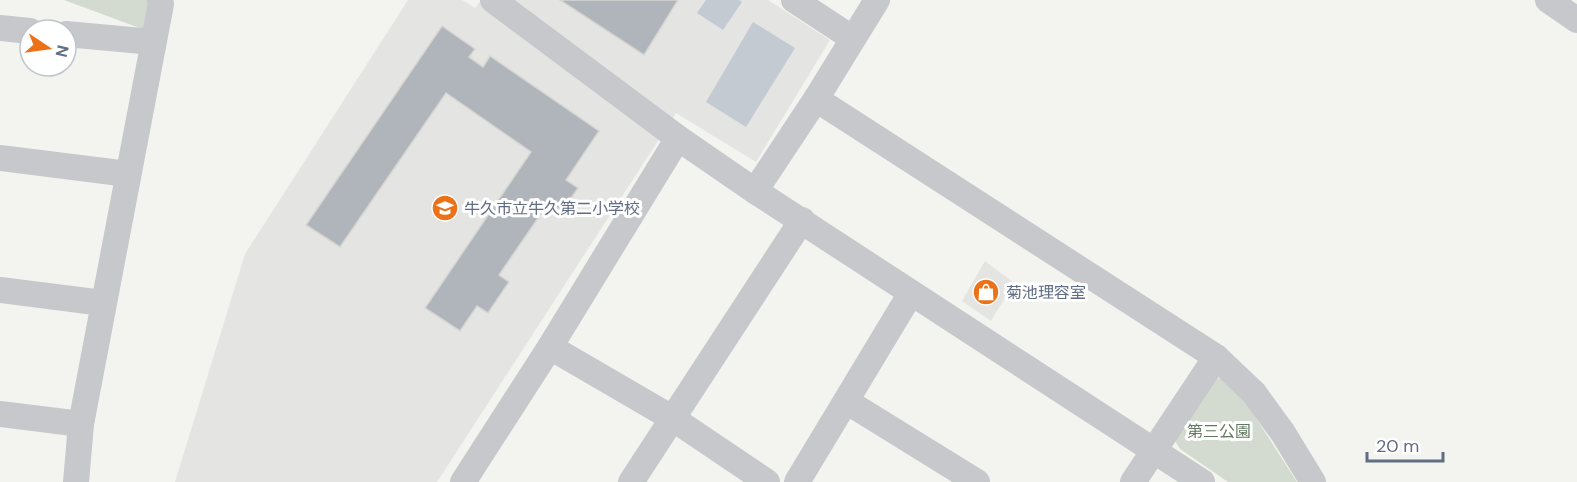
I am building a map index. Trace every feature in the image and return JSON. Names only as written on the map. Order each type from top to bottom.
[{"type":"street","points":[[76,482],[81,424],[160,0]]},
{"type":"street","points":[[493,0],[678,138],[755,191],[1202,482]]},
{"type":"street","points":[[794,0],[852,38]]},
{"type":"street","points":[[755,191],[816,99],[877,0]]},
{"type":"street","points":[[1548,0],[1577,20]]},
{"type":"street","points":[[0,28],[18,30]]},
{"type":"street","points":[[78,35],[153,42]]},
{"type":"street","points":[[816,99],[1216,357],[1254,393],[1283,433],[1313,482]]},
{"type":"street","points":[[463,482],[550,347],[678,138]]},
{"type":"street","points":[[0,158],[128,174]]},
{"type":"street","points":[[631,482],[802,220]]},
{"type":"street","points":[[0,290],[103,303]]},
{"type":"street","points":[[797,482],[911,293]]},
{"type":"street","points":[[550,347],[672,418],[767,482]]},
{"type":"street","points":[[1133,482],[1216,357]]},
{"type":"street","points":[[846,400],[977,482]]},
{"type":"street","points":[[0,414],[81,424]]},
{"type":"shaded area","name":"牛久市立牛久第二小学校","points":[[408,0],[462,0],[475,8],[481,0],[768,0],[830,40],[756,162],[676,113],[437,482],[175,482],[245,254]]},
{"type":"shaded area","points":[[706,0],[739,0],[742,2],[723,30],[697,13]]},
{"type":"shaded area","points":[[753,22],[795,48],[746,127],[706,102]]},
{"type":"shaded area","points":[[985,261],[1014,283],[991,321],[962,301]]},
{"type":"green space","points":[[64,0],[149,0],[145,30]]},
{"type":"green space","name":"第三公園","points":[[1209,377],[1227,380],[1236,387],[1297,482],[1228,482],[1180,449],[1171,434]]},
{"type":"building","points":[[560,0],[678,0],[644,55]]},
{"type":"building","points":[[442,26],[475,49],[469,57],[483,67],[490,56],[599,131],[566,180],[578,188],[562,211],[549,202],[499,275],[509,282],[488,313],[477,306],[460,331],[425,308],[531,152],[446,93],[340,247],[306,225]]},
{"type":"place","name":"牛久市立牛久第二小学校","points":[[445,208]]},
{"type":"place","name":"菊池理容室","points":[[986,292]]}]
